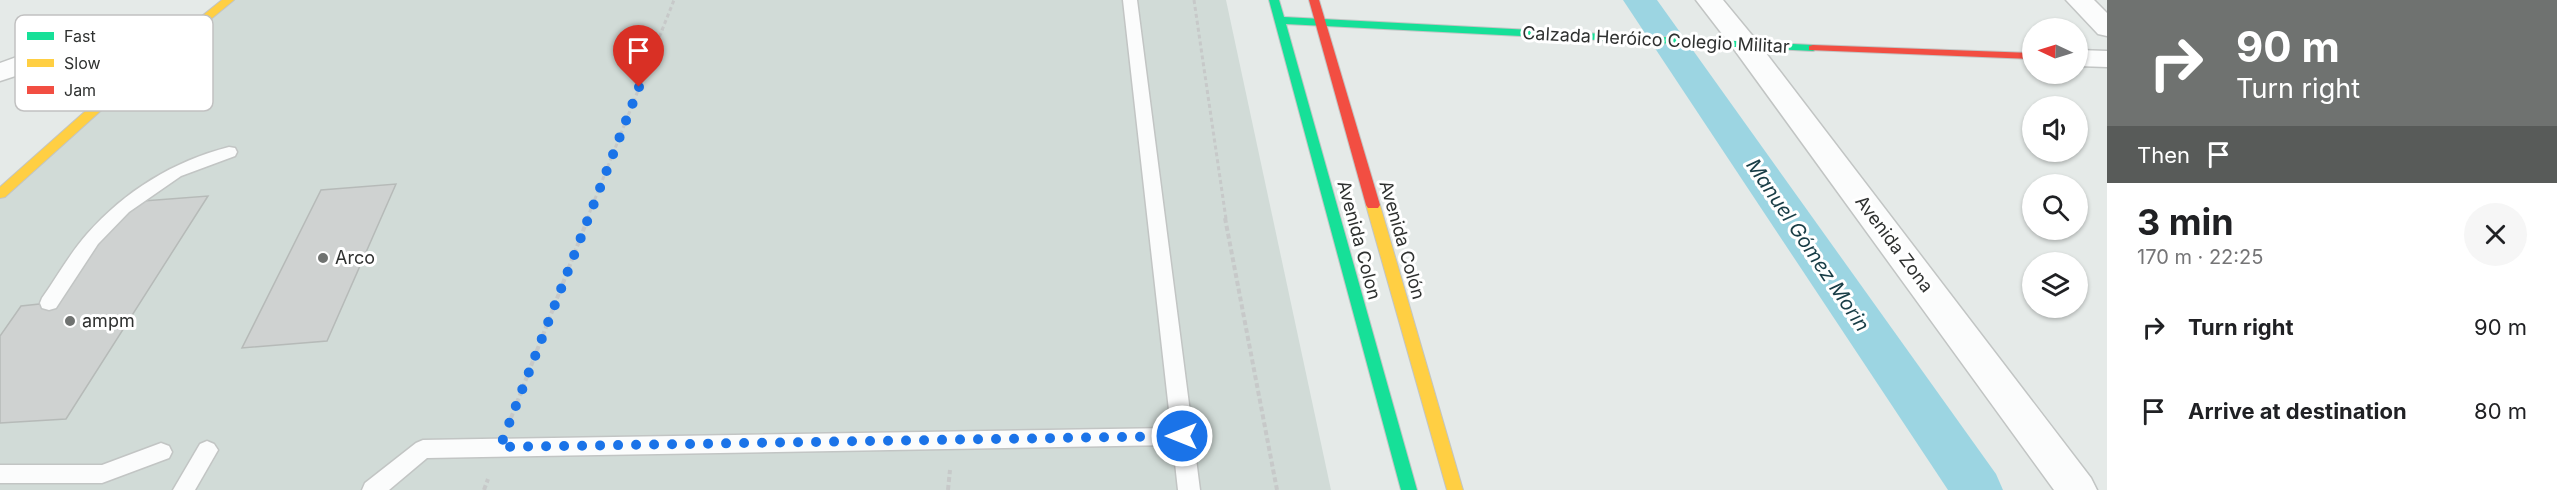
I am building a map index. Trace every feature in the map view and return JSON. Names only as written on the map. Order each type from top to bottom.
[{"type":"main road","points":[[209,15],[229,0]]},
{"type":"main road","name":"Avenida Colon","points":[[1274,0],[1409,490]]},
{"type":"main road","name":"Avenida Colón","points":[[1314,0],[1455,490]]},
{"type":"main road","name":"Calzada Heróico Colegio Militar","points":[[1280,20],[1746,46],[2022,56]]},
{"type":"main road","points":[[0,194],[89,111]]},
{"type":"street","name":"Avenida Zona","points":[[1709,0],[1746,46],[2077,490]]},
{"type":"street","points":[[2079,0],[2107,28]]},
{"type":"street","points":[[2088,58],[2107,59]]},
{"type":"street","points":[[0,73],[15,67]]},
{"type":"lane","points":[[1130,0],[1189,490]]},
{"type":"lane","points":[[49,303],[92,240],[123,208],[175,172],[229,152]]},
{"type":"lane","points":[[373,490],[423,449],[1182,436]]},
{"type":"lane","points":[[184,490],[207,450]]},
{"type":"lane","points":[[0,474],[102,474],[161,452]]},
{"type":"path","points":[[484,490],[604,175],[674,0]]},
{"type":"path","points":[[1194,0],[1223,206],[1277,490]]},
{"type":"shaded area","points":[[229,0],[1226,0],[1331,490],[0,490],[0,194],[98,111],[213,111],[211,15]]},
{"type":"building","points":[[396,184],[327,341],[242,348],[321,190]]},
{"type":"building","name":"ampm","points":[[208,196],[66,419],[0,423],[0,336],[21,306],[58,302],[111,220],[143,201]]},
{"type":"waterway","name":"Manuel Gómez Morin","points":[[1640,0],[1977,490]]},
{"type":"traffic: fast","points":[[1274,0],[1409,490]]},
{"type":"traffic: fast","points":[[1280,20],[1813,48]]},
{"type":"traffic: slow","points":[[210,15],[229,0]]},
{"type":"traffic: slow","points":[[0,194],[93,111]]},
{"type":"traffic: slow","points":[[1373,205],[1455,490]]},
{"type":"traffic: jam","points":[[1314,0],[1373,205]]},
{"type":"traffic: jam","points":[[1813,48],[2022,56]]},
{"type":"place","name":"Arco","points":[[323,258]]},
{"type":"place","name":"ampm","points":[[70,321]]},
{"type":"route","points":[[639,87],[500,447],[1182,436]]}]
